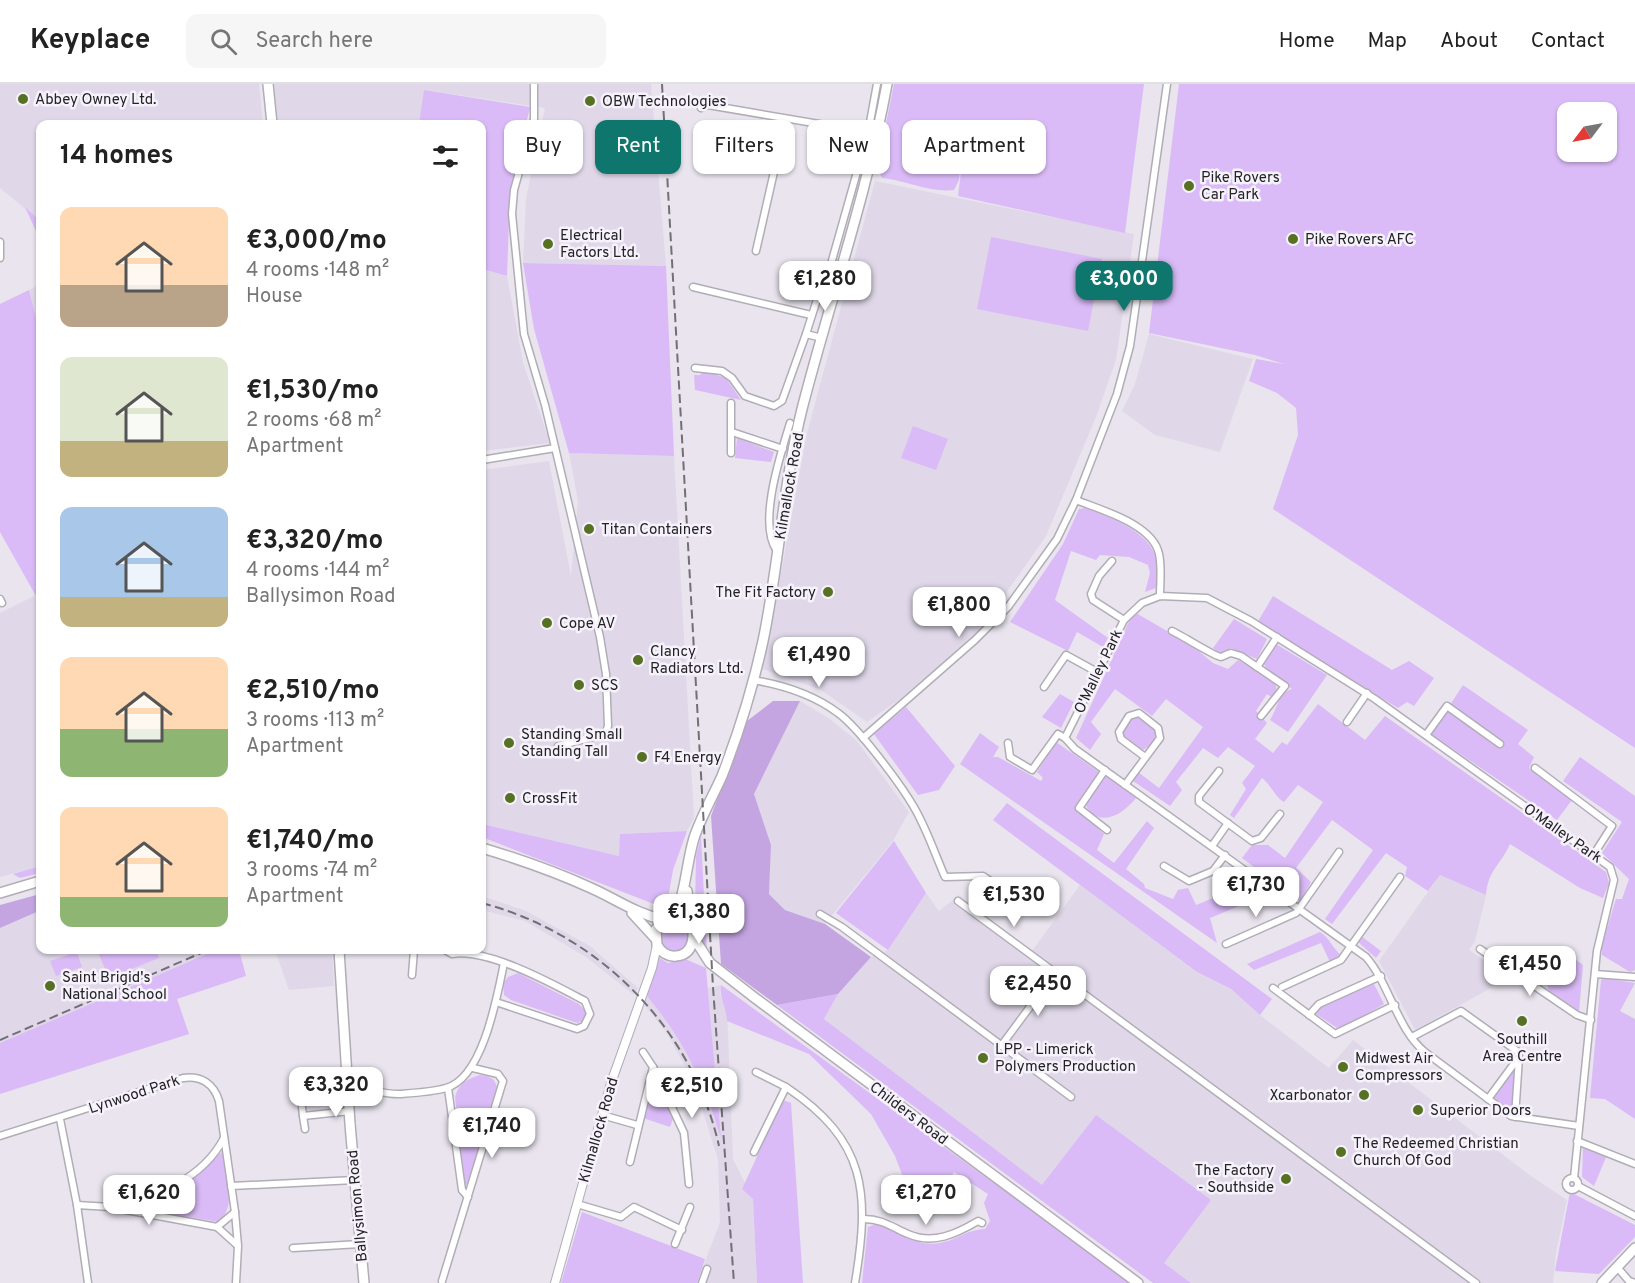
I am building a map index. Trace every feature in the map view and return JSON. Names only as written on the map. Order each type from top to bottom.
[{"type":"main road","points":[[268,84],[272,120]]},
{"type":"main road","name":"Kilmallock Road","points":[[877,120],[887,84]]},
{"type":"main road","name":"Kilmallock Road","points":[[675,917],[687,885],[695,836],[744,715],[753,680],[763,640],[785,498],[802,410],[823,338],[862,174]]},
{"type":"main road","points":[[486,849],[548,869],[595,890],[628,909],[664,920],[675,917],[685,920],[692,928],[694,938],[688,950],[681,955],[665,954],[628,909]]},
{"type":"main road","points":[[0,893],[36,882]]},
{"type":"main road","name":"Kilmallock Road","points":[[687,885],[692,928]]},
{"type":"main road","points":[[656,941],[656,930],[664,920]]},
{"type":"main road","name":"Childers Road","points":[[694,938],[710,963],[1138,1283]]},
{"type":"main road","name":"Ballysimon Road","points":[[339,954],[350,1088],[354,1180],[364,1283]]},
{"type":"main road","name":"Childers Road","points":[[681,955],[710,963]]},
{"type":"main road","points":[[1602,1283],[1635,1248]]},
{"type":"street","points":[[534,84],[536,110],[514,190],[513,226],[524,334],[545,405],[600,637],[606,674],[608,726],[605,734],[597,738],[558,746]]},
{"type":"street","points":[[874,120],[877,84]]},
{"type":"street","points":[[862,738],[975,640],[1008,607],[1057,540],[1076,500],[1118,394],[1130,346],[1167,84]]},
{"type":"street","points":[[701,108],[708,105],[807,123]]},
{"type":"street","points":[[756,251],[786,119]]},
{"type":"street","points":[[829,271],[852,213]]},
{"type":"street","points":[[0,242],[0,258]]},
{"type":"street","points":[[695,368],[722,371],[736,382],[745,396],[768,405],[777,405],[782,401],[822,284]]},
{"type":"street","points":[[693,287],[811,315]]},
{"type":"street","points":[[806,334],[823,338]]},
{"type":"street","points":[[731,403],[731,453]]},
{"type":"street","points":[[778,552],[772,543],[771,534],[772,496],[790,423]]},
{"type":"street","points":[[732,432],[783,449]]},
{"type":"street","points":[[486,459],[555,448]]},
{"type":"street","points":[[772,496],[785,498]]},
{"type":"street","points":[[1076,500],[1134,524],[1150,538],[1160,553],[1160,597]]},
{"type":"street","points":[[1112,561],[1099,576],[1091,594],[1093,600],[1124,620]]},
{"type":"street","name":"O'Malley Park","points":[[1065,738],[1124,620],[1142,603],[1160,597],[1207,598],[1367,693],[1610,867],[1614,880],[1601,927],[1595,965],[1574,1178]]},
{"type":"street","points":[[1172,631],[1192,640],[1214,656],[1222,657],[1231,653],[1241,656],[1285,686],[1261,716]]},
{"type":"street","points":[[1257,666],[1276,637]]},
{"type":"street","points":[[1044,687],[1066,655],[1097,672]]},
{"type":"street","points":[[753,680],[778,684],[805,694],[838,713],[862,738],[915,809],[945,877],[983,876],[1028,907],[1036,906],[1042,899]]},
{"type":"street","points":[[1347,722],[1367,693]]},
{"type":"street","points":[[1426,735],[1447,706],[1500,744]]},
{"type":"street","points":[[1125,784],[1145,758],[1160,738],[1158,728],[1139,713],[1129,716],[1119,732],[1120,739],[1145,758]]},
{"type":"street","points":[[1008,743],[1010,758],[1032,770],[1058,734],[1065,738],[1075,749],[1366,957],[1381,976],[1420,1048],[1515,1117],[1579,1125]]},
{"type":"street","points":[[1534,768],[1612,826],[1594,854]]},
{"type":"street","points":[[1105,770],[1079,808],[1107,830]]},
{"type":"street","points":[[1220,771],[1199,796],[1199,802],[1252,841],[1261,838],[1280,814]]},
{"type":"street","points":[[1212,846],[1228,823]]},
{"type":"street","points":[[1226,944],[1296,913],[1339,852]]},
{"type":"street","points":[[1164,866],[1189,881],[1213,871],[1225,855]]},
{"type":"street","points":[[1282,987],[1338,962],[1400,877]]},
{"type":"street","points":[[958,901],[1476,1283]]},
{"type":"street","points":[[820,914],[842,927],[1071,1097]]},
{"type":"street","name":"Kilmallock Road","points":[[555,1283],[611,1083],[652,969],[656,941]]},
{"type":"street","points":[[1480,949],[1579,1017],[1591,1020]]},
{"type":"street","points":[[412,975],[414,954]]},
{"type":"street","points":[[469,954],[504,963],[538,977],[585,1001],[590,1014],[584,1026],[577,1029],[496,1002]]},
{"type":"street","points":[[350,1088],[366,1088],[395,1094],[448,1088],[473,1068],[496,1002],[504,963]]},
{"type":"street","points":[[1001,1046],[1055,973]]},
{"type":"street","points":[[1595,974],[1635,976]]},
{"type":"street","points":[[1309,1015],[1319,1004],[1381,976]]},
{"type":"street","points":[[1273,988],[1332,1032],[1339,1034],[1395,1005]]},
{"type":"street","points":[[1412,1037],[1461,1011],[1517,1051],[1519,1057],[1515,1117]]},
{"type":"street","points":[[643,1052],[653,1067],[684,1133],[689,1184]]},
{"type":"street","points":[[1488,1099],[1519,1057]]},
{"type":"street","points":[[630,1162],[638,1131],[637,1125],[653,1067]]},
{"type":"street","points":[[442,1281],[503,1081],[498,1074],[473,1068]]},
{"type":"street","points":[[756,1072],[786,1087],[810,1103],[839,1134],[858,1177],[864,1219],[855,1283]]},
{"type":"street","name":"Lynwood Park","points":[[0,1136],[60,1119],[142,1090],[194,1077],[206,1082],[217,1093],[224,1137],[238,1246],[236,1283]]},
{"type":"street","points":[[754,1152],[786,1087]]},
{"type":"street","points":[[448,1088],[462,1190],[468,1197]]},
{"type":"street","points":[[302,1107],[305,1130]]},
{"type":"street","points":[[303,1116],[350,1111]]},
{"type":"street","points":[[602,1115],[637,1125]]},
{"type":"street","points":[[60,1119],[78,1205],[88,1283]]},
{"type":"street","points":[[110,1207],[150,1196],[185,1179],[208,1161],[224,1137]]},
{"type":"street","points":[[1577,1141],[1635,1164]]},
{"type":"street","points":[[1578,1186],[1574,1190],[1567,1186],[1568,1181],[1574,1178],[1578,1186],[1635,1216]]},
{"type":"street","points":[[231,1186],[354,1180]]},
{"type":"street","points":[[577,1203],[621,1217],[634,1207],[682,1230]]},
{"type":"street","points":[[78,1205],[110,1207],[217,1227],[238,1246]]},
{"type":"street","points":[[675,1244],[690,1206]]},
{"type":"street","points":[[217,1227],[235,1212]]},
{"type":"street","points":[[864,1219],[885,1221],[908,1234],[933,1239],[954,1234],[978,1221],[982,1223]]},
{"type":"street","points":[[293,1248],[360,1244]]},
{"type":"street","points":[[1617,1267],[1629,1281],[1635,1283]]},
{"type":"street","points":[[702,1283],[707,1269]]},
{"type":"shaded area","points":[[0,84],[259,84],[263,120],[36,120],[36,218],[0,188]]},
{"type":"shaded area","points":[[274,84],[651,84],[654,120],[595,120],[595,174],[658,174],[666,266],[523,263],[526,199],[531,174],[583,174],[583,120],[542,120],[545,108],[425,90],[420,120],[278,120]]},
{"type":"shaded area","points":[[894,84],[1144,84],[1125,233],[958,196],[961,174],[1046,174],[1046,120],[902,120],[902,174],[959,174],[954,190],[936,190],[882,178],[880,174],[890,174],[890,120],[887,120]]},
{"type":"shaded area","points":[[1179,84],[1635,84],[1635,748],[1273,509],[1298,435],[1296,408],[1277,393],[1249,381],[1256,359],[1284,364],[1255,355],[1149,333]]},
{"type":"shaded area","points":[[424,90],[530,107],[527,120],[504,120],[504,174],[515,174],[510,194],[507,276],[486,270],[486,120],[420,120]]},
{"type":"shaded area","points":[[875,181],[1134,234],[1116,360],[1096,417],[1046,536],[981,629],[900,699],[867,722],[821,690],[763,669],[807,433]]},
{"type":"shaded area","points":[[25,207],[36,217],[36,231]]},
{"type":"shaded area","points":[[991,237],[1102,259],[1088,331],[977,309]]},
{"type":"shaded area","points":[[523,263],[666,266],[674,456],[569,453],[534,329]]},
{"type":"shaded area","points":[[486,270],[507,276],[523,362],[550,443],[486,451]]},
{"type":"shaded area","points":[[36,286],[36,318],[29,290]]},
{"type":"shaded area","points":[[29,290],[36,318],[36,596],[0,532],[0,304]]},
{"type":"shaded area","points":[[1149,334],[1253,359],[1220,452],[1155,435],[1122,411],[1135,384]]},
{"type":"shaded area","points":[[704,371],[726,378],[741,400],[695,390],[694,375],[700,375]]},
{"type":"shaded area","points":[[913,426],[948,439],[936,470],[901,458]]},
{"type":"shaded area","points":[[737,438],[774,452],[771,462],[735,458]]},
{"type":"shaded area","points":[[569,453],[674,456],[694,818],[687,831],[621,834],[619,856],[486,825],[486,469],[549,461],[571,576],[578,501]]},
{"type":"shaded area","points":[[1085,508],[1127,526],[1146,540],[1156,559],[1156,588],[1145,592],[1150,573],[1148,565],[1129,557],[1100,555],[1096,560],[1071,551],[1055,600],[1108,638],[1103,647],[1077,632],[1068,651],[1010,622],[1063,544],[1079,509]]},
{"type":"shaded area","points":[[36,595],[36,867],[0,877],[0,613]]},
{"type":"shaded area","points":[[1273,596],[1392,670],[1409,661],[1434,678],[1414,706],[1407,702],[1398,708],[1257,623]]},
{"type":"shaded area","points":[[1136,613],[1191,645],[1213,663],[1228,669],[1238,660],[1274,680],[1277,690],[1271,697],[1267,694],[1256,711],[1267,723],[1255,739],[1273,753],[1282,742],[1287,745],[1318,704],[1365,740],[1385,716],[1606,872],[1609,883],[1603,898],[1580,888],[1510,844],[1489,880],[1486,895],[1440,875],[1428,891],[1405,876],[1407,867],[1386,853],[1332,924],[1325,919],[1373,850],[1332,820],[1296,868],[1311,882],[1300,901],[1242,858],[1252,845],[1268,845],[1285,858],[1323,802],[1298,785],[1284,802],[1262,778],[1234,818],[1230,815],[1246,789],[1242,783],[1255,766],[1228,747],[1218,758],[1203,748],[1176,782],[1182,790],[1170,806],[1133,781],[1138,772],[1159,788],[1203,727],[1166,699],[1152,716],[1115,689],[1091,722],[1101,734],[1090,750],[1076,738],[1131,617]]},
{"type":"shaded area","points":[[1234,619],[1267,639],[1257,659],[1231,648],[1220,654],[1213,648]]},
{"type":"shaded area","points":[[1276,644],[1327,675],[1288,732],[1270,720],[1281,697],[1292,689],[1266,668],[1263,662]]},
{"type":"shaded area","points":[[1463,685],[1528,730],[1518,744],[1534,757],[1529,768],[1572,800],[1557,820],[1431,734]]},
{"type":"shaded area","points":[[1060,694],[1074,702],[1061,728],[1042,717]]},
{"type":"shaded area","points":[[773,701],[800,701],[754,794],[771,845],[769,894],[785,910],[825,924],[871,957],[838,994],[777,1005],[721,964],[711,816],[747,721]]},
{"type":"shaded area","points":[[800,701],[830,719],[857,741],[909,812],[893,841],[825,924],[785,910],[769,894],[771,845],[754,794]]},
{"type":"shaded area","points":[[906,707],[955,766],[939,790],[918,795],[874,734]]},
{"type":"shaded area","points":[[1137,717],[1156,731],[1152,743],[1142,750],[1124,736],[1123,731],[1131,718]]},
{"type":"shaded area","points":[[980,733],[999,747],[993,757],[998,757],[1041,781],[1043,778],[1037,772],[1056,742],[1099,772],[1076,809],[1104,834],[1097,850],[1114,863],[1147,821],[1154,828],[1126,869],[1144,884],[1145,888],[1173,899],[1178,890],[1188,888],[1196,905],[1253,882],[1268,894],[1210,918],[1217,943],[960,764]]},
{"type":"shaded area","points":[[1580,757],[1635,796],[1635,970],[1630,972],[1602,955],[1602,945],[1616,899],[1622,899],[1629,879],[1602,853],[1622,822],[1563,781]]},
{"type":"shaded area","points":[[1106,775],[1136,798],[1118,814],[1105,818],[1098,817],[1086,806],[1089,797]]},
{"type":"shaded area","points":[[1007,803],[1272,999],[1260,1015],[1231,989],[1197,972],[993,820]]},
{"type":"shaded area","points":[[486,825],[619,856],[620,834],[687,831],[673,870],[667,904],[659,906],[486,839]]},
{"type":"shaded area","points":[[701,836],[707,955],[695,913],[696,856]]},
{"type":"shaded area","points":[[894,841],[926,893],[888,950],[836,913]]},
{"type":"shaded area","points":[[36,867],[36,874],[20,878],[13,874]]},
{"type":"shaded area","points":[[1440,875],[1486,895],[1475,941],[1469,950],[1509,978],[1415,1030],[1379,961]]},
{"type":"shaded area","points":[[1080,885],[1197,972],[1231,989],[1260,1015],[1329,1068],[1353,1040],[1531,1176],[1567,1200],[1556,1253],[1553,1283],[1191,1283],[1164,1263],[1096,1115],[1042,1186],[824,1019],[838,994],[871,957],[888,950],[926,893],[939,911],[959,895],[1032,951]]},
{"type":"shaded area","points":[[36,895],[36,912],[0,928],[0,905]]},
{"type":"shaded area","points":[[486,897],[526,911],[590,946],[638,988],[634,995],[586,957],[525,921],[486,911]]},
{"type":"shaded area","name":"Saint Brigid's National School","points":[[36,912],[36,954],[207,954],[0,1043],[0,928]]},
{"type":"shaded area","points":[[674,922],[680,923],[688,931],[688,943],[680,951],[674,952],[668,951],[660,943],[659,937],[660,931],[668,923]]},
{"type":"shaded area","points":[[1320,932],[1341,955],[1330,962],[1321,943],[1254,970],[1247,964]]},
{"type":"shaded area","points":[[1361,936],[1381,951],[1376,958],[1358,942]]},
{"type":"shaded area","points":[[78,954],[82,967],[56,976],[50,961]]},
{"type":"shaded area","points":[[99,954],[158,954],[159,958],[109,978]]},
{"type":"shaded area","points":[[207,954],[240,954],[246,976],[177,999],[189,1034],[0,1094],[0,1043]]},
{"type":"shaded area","points":[[276,954],[332,954],[334,986],[289,990]]},
{"type":"shaded area","points":[[1568,954],[1583,965],[1579,1012],[1549,992],[1547,982]]},
{"type":"shaded area","points":[[658,957],[668,963],[685,959],[706,968],[721,1138],[708,1099],[692,1063],[672,1029],[647,996]]},
{"type":"shaded area","points":[[518,973],[579,1004],[586,1012],[584,1021],[577,1023],[511,1000],[504,995],[503,983],[508,977]]},
{"type":"shaded area","points":[[1604,978],[1635,983],[1620,1011],[1635,1019],[1635,1119],[1605,1099],[1590,1098],[1601,980]]},
{"type":"shaded area","points":[[1374,984],[1384,1004],[1340,1030],[1315,1013],[1323,1006]]},
{"type":"shaded area","points":[[721,985],[720,994],[727,1008],[733,1159],[753,1199],[757,1283],[697,1283],[720,1222],[718,1159],[693,1081],[667,1033],[642,1002],[647,996],[671,1024],[707,1090],[720,1134],[708,988]]},
{"type":"shaded area","points":[[721,985],[1131,1283],[862,1283],[868,1227],[879,1223],[916,1241],[932,1244],[946,1242],[972,1231],[985,1229],[990,1221],[984,1203],[988,1194],[954,1172],[946,1186],[926,1194],[906,1185],[895,1156],[871,1114],[809,1054],[727,1021]]},
{"type":"shaded area","points":[[838,994],[824,1019],[1042,1185],[1096,1115],[1211,1200],[1164,1263],[1191,1283],[1153,1283],[777,1005]]},
{"type":"shaded area","points":[[1512,1070],[1517,1070],[1514,1110],[1510,1112],[1492,1098]]},
{"type":"shaded area","points":[[480,1075],[492,1078],[497,1088],[468,1184],[465,1185],[455,1097],[464,1082]]},
{"type":"shaded area","points":[[656,1078],[674,1116],[670,1127],[643,1118]]},
{"type":"shaded area","points":[[783,1100],[791,1103],[803,1283],[757,1283],[753,1199],[742,1189]]},
{"type":"shaded area","points":[[1583,1147],[1607,1155],[1594,1186],[1582,1177]]},
{"type":"shaded area","points":[[222,1152],[228,1168],[230,1188],[227,1208],[219,1222],[129,1207],[186,1183]]},
{"type":"shaded area","points":[[1570,1192],[1635,1225],[1635,1237],[1599,1274],[1555,1271]]},
{"type":"shaded area","points":[[582,1212],[705,1259],[697,1283],[561,1283]]},
{"type":"railway","points":[[662,84],[713,987],[734,1283]]},
{"type":"railway","points":[[486,904],[525,917],[565,937],[601,962],[634,992],[663,1025],[687,1062],[706,1103],[719,1146]]},
{"type":"railway","points":[[0,1040],[199,954]]},
{"type":"place","name":"Abbey Owney Ltd.","points":[[23,99]]},
{"type":"place","name":"OBW Technologies","points":[[590,101]]},
{"type":"place","name":"Pike Rovers Car Park","points":[[1189,186]]},
{"type":"place","name":"Pike Rovers AFC","points":[[1293,239]]},
{"type":"place","name":"Electrical Factors Ltd.","points":[[548,244]]},
{"type":"place","name":"Titan Containers","points":[[589,529]]},
{"type":"place","name":"The Fit Factory","points":[[828,592]]},
{"type":"place","name":"Cope AV","points":[[547,623]]},
{"type":"place","name":"Clancy Radiators Ltd.","points":[[638,660]]},
{"type":"place","name":"SCS","points":[[579,685]]},
{"type":"place","name":"Standing Small Standing Tall","points":[[509,743]]},
{"type":"place","name":"F4 Energy","points":[[642,757]]},
{"type":"place","name":"CrossFit","points":[[510,798]]},
{"type":"place","name":"Saint Brigid's National School","points":[[50,986]]},
{"type":"place","name":"Southill Area Centre","points":[[1522,1021]]},
{"type":"place","name":"LPP - Limerick Polymers Production","points":[[983,1058]]},
{"type":"place","name":"Midwest Air Compressors","points":[[1343,1067]]},
{"type":"place","name":"Xcarbonator","points":[[1364,1095]]},
{"type":"place","name":"Superior Doors","points":[[1418,1110]]},
{"type":"place","name":"The Redeemed Christian Church Of God","points":[[1341,1152]]},
{"type":"place","name":"The Factory - Southside","points":[[1286,1179]]}]
